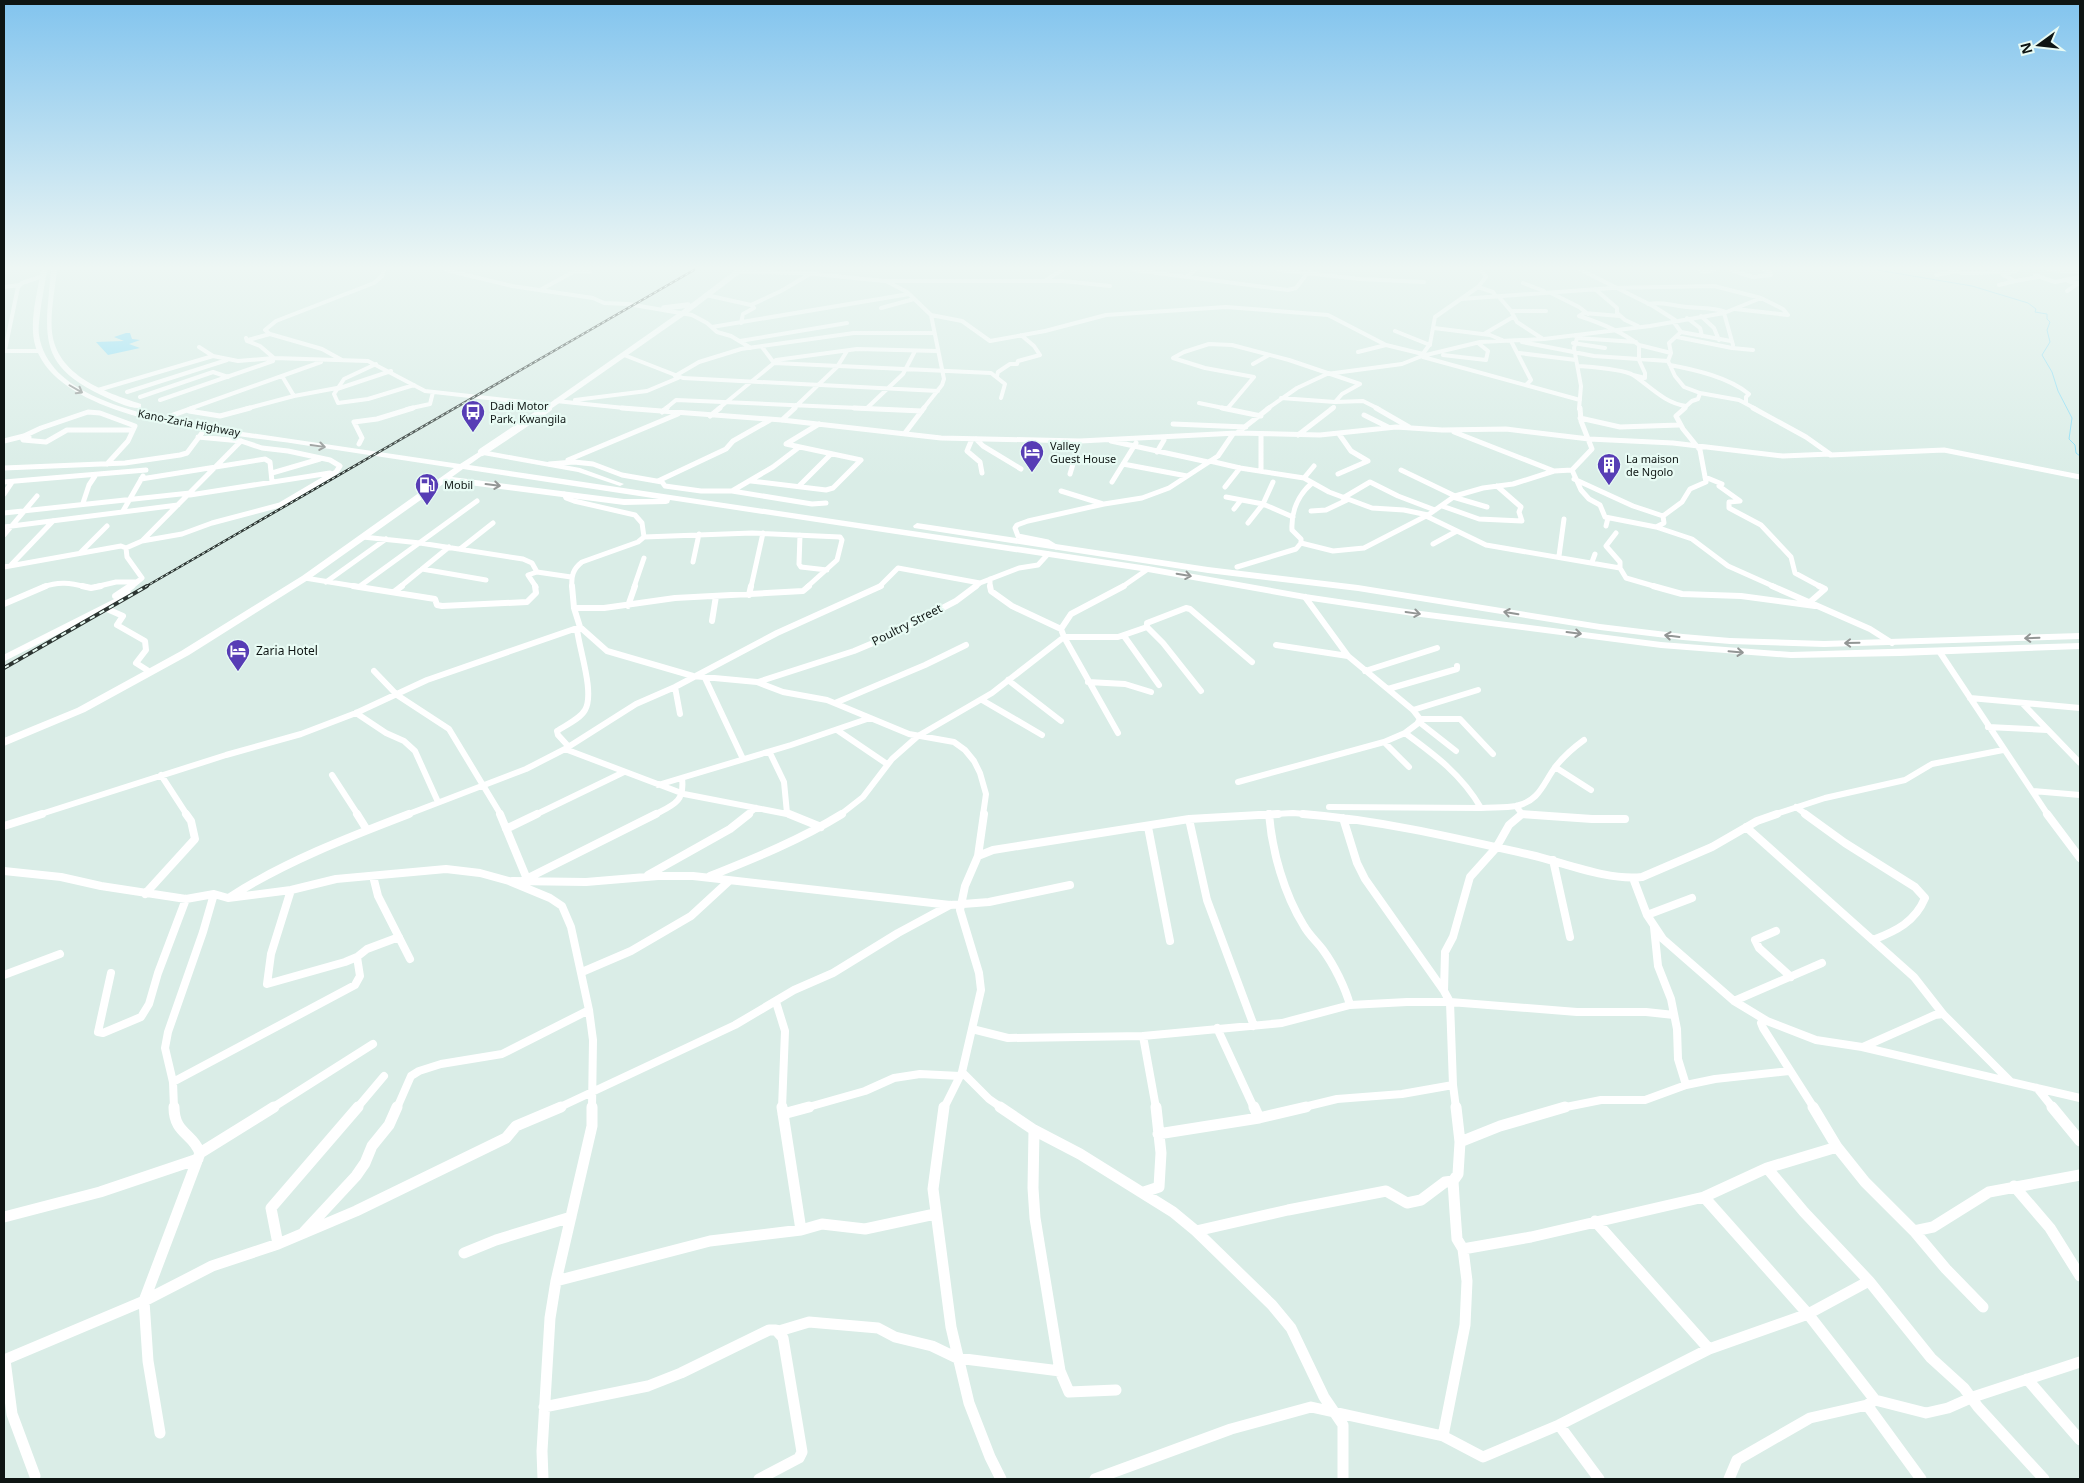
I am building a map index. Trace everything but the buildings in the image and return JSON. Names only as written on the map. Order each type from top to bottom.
[{"type":"highway","name":"Kano-Zaria Highway","points":[[37,339],[47,364],[58,377],[86,395],[129,411],[205,429],[358,448],[368,445],[392,448],[487,463],[559,478]]},
{"type":"highway","name":"Kano-Zaria Highway","points":[[50,339],[52,349],[69,372],[98,390],[139,406],[223,425],[358,448],[382,455],[478,469],[559,478]]},
{"type":"highway","points":[[4,742],[81,710],[150,673],[306,578],[478,455]]},
{"type":"highway","points":[[4,738],[82,705],[147,670],[295,579],[468,459],[478,455],[549,464],[580,470],[620,484]]},
{"type":"highway","points":[[559,478],[620,484],[1056,547],[1358,588],[1600,627],[1683,637],[1771,643],[1892,643],[2080,636]]},
{"type":"highway","points":[[559,478],[692,501],[1148,569],[1305,597],[1660,645],[1791,655],[2080,646]]},
{"type":"highway","points":[[444,479],[632,503],[692,501]]},
{"type":"highway","points":[[1354,603],[1360,594],[1358,588]]},
{"type":"highway","points":[[1381,608],[1379,597],[1387,593]]},
{"type":"main road","points":[[478,455],[493,444],[501,441],[641,339]]},
{"type":"main road","points":[[548,405],[624,355],[644,339]]},
{"type":"street","points":[[247,339],[249,343],[260,346],[274,358]]},
{"type":"street","points":[[288,339],[322,349],[342,360]]},
{"type":"street","points":[[735,339],[751,348]]},
{"type":"street","points":[[740,341],[751,339]]},
{"type":"street","points":[[567,402],[647,391],[677,377],[699,362],[741,349],[807,339]]},
{"type":"street","points":[[905,433],[938,392],[944,379],[935,339]]},
{"type":"street","points":[[997,376],[998,372],[1006,366],[1040,356],[1034,345],[1026,339]]},
{"type":"street","points":[[1375,339],[1386,345],[1527,384],[1553,394],[1580,400]]},
{"type":"street","points":[[1416,339],[1430,345]]},
{"type":"street","points":[[1056,547],[1048,542],[1018,536],[1015,528],[1017,525],[1028,521],[1148,496],[1169,488],[1224,450],[1235,434],[1261,416],[1281,398],[1314,379],[1331,373],[1402,364],[1422,355],[1430,348],[1433,339]]},
{"type":"street","points":[[1435,354],[1478,342],[1539,339]]},
{"type":"street","points":[[1301,543],[1333,551],[1364,548],[1427,515],[1454,496],[1513,484],[1554,471],[1572,470],[1592,449],[1580,418],[1581,388],[1578,366],[1573,352],[1575,339]]},
{"type":"street","points":[[1598,339],[1637,343],[1671,353]]},
{"type":"street","points":[[1631,339],[1637,343]]},
{"type":"street","points":[[1674,339],[1669,343],[1671,353],[1668,363],[1684,387],[1700,393],[1746,403],[1816,443],[1830,455]]},
{"type":"street","points":[[1688,339],[1753,350]]},
{"type":"street","points":[[1716,339],[1731,341],[1732,348]]},
{"type":"street","points":[[1518,340],[1551,349],[1668,363],[1738,385],[1749,394],[1746,397],[1746,403]]},
{"type":"street","points":[[1604,340],[1607,369]]},
{"type":"street","points":[[1511,341],[1519,353],[1530,378],[1527,384]]},
{"type":"street","points":[[1422,355],[1435,354],[1486,360],[1488,351],[1478,342]]},
{"type":"street","points":[[1227,409],[1254,378],[1205,368],[1174,358],[1184,352],[1213,343],[1232,345],[1331,373],[1360,384],[1342,394],[1334,405],[1298,435]]},
{"type":"street","points":[[1573,343],[1605,348]]},
{"type":"street","points":[[1578,366],[1607,369],[1645,378],[1645,373],[1639,360],[1637,343]]},
{"type":"street","points":[[1358,352],[1386,345]]},
{"type":"street","points":[[762,346],[773,362]]},
{"type":"street","points":[[199,347],[213,356],[228,360]]},
{"type":"street","points":[[710,416],[773,362],[857,349],[938,350]]},
{"type":"street","points":[[4,350],[40,351]]},
{"type":"street","points":[[782,420],[837,367],[847,351]]},
{"type":"street","points":[[867,408],[906,370],[915,351]]},
{"type":"street","points":[[1519,353],[1576,360]]},
{"type":"street","points":[[624,355],[677,377],[938,392]]},
{"type":"street","points":[[1252,364],[1269,355]]},
{"type":"street","points":[[98,390],[213,356]]},
{"type":"street","points":[[127,392],[228,360],[283,358],[322,361],[368,361],[390,371],[414,386],[433,392],[548,405]]},
{"type":"street","points":[[160,400],[283,358]]},
{"type":"street","points":[[173,415],[322,361]]},
{"type":"street","points":[[773,362],[837,367],[988,373],[997,376],[1005,384],[1001,398]]},
{"type":"street","points":[[376,364],[344,379],[334,394],[338,403],[368,399],[414,386]]},
{"type":"street","points":[[187,411],[220,416],[294,396],[352,386],[390,371]]},
{"type":"street","points":[[140,397],[213,372],[228,377]]},
{"type":"street","points":[[1633,375],[1636,380],[1650,386],[1670,404],[1684,409]]},
{"type":"street","points":[[282,376],[294,396]]},
{"type":"street","points":[[169,378],[183,383]]},
{"type":"street","points":[[358,448],[362,438],[354,422],[377,419],[401,410],[430,404],[433,392]]},
{"type":"street","points":[[1663,516],[1682,502],[1690,489],[1706,482],[1705,466],[1698,446],[1679,425],[1676,416],[1692,401],[1698,399],[1700,393]]},
{"type":"street","points":[[1281,398],[1334,405],[1363,401],[1396,418],[1409,428]]},
{"type":"street","points":[[662,412],[679,400],[922,410]]},
{"type":"street","points":[[556,401],[680,414],[782,420],[974,439],[1080,441],[1235,434],[1339,434],[1388,428],[1442,430],[1506,429],[1589,439],[1673,442],[1783,456],[1956,451],[1994,461],[2080,477]]},
{"type":"street","points":[[1199,404],[1261,416]]},
{"type":"street","points":[[4,441],[39,430],[73,416],[92,412],[100,413],[130,422],[135,426],[132,436],[118,454],[107,464]]},
{"type":"street","points":[[561,463],[680,414]]},
{"type":"street","points":[[1364,415],[1388,428]]},
{"type":"street","points":[[1580,418],[1620,427],[1679,425]]},
{"type":"street","points":[[657,481],[726,449],[733,441],[770,420]]},
{"type":"street","points":[[751,481],[826,490],[832,488],[861,460],[788,446],[787,442],[820,424]]},
{"type":"street","points":[[1173,424],[1246,427]]},
{"type":"street","points":[[4,468],[89,465],[152,460],[186,453],[205,429]]},
{"type":"street","points":[[39,430],[24,440],[46,442],[67,430],[133,430]]},
{"type":"street","points":[[1442,430],[1471,438],[1554,471]]},
{"type":"street","points":[[1261,434],[1261,471]]},
{"type":"street","points":[[1338,474],[1368,461],[1351,451],[1339,434]]},
{"type":"street","points":[[4,566],[121,546],[126,548],[142,541],[182,534],[212,523],[280,505],[336,472],[339,464],[322,458],[262,448],[241,441],[198,437]]},
{"type":"street","points":[[1112,482],[1140,437]]},
{"type":"street","points":[[974,439],[982,446],[1021,469]]},
{"type":"street","points":[[974,439],[967,451],[980,462],[982,473]]},
{"type":"street","points":[[1102,439],[1157,452],[1304,478],[1345,499],[1372,508],[1404,510],[1427,515],[1486,545],[1559,556],[1620,568]]},
{"type":"street","points":[[1157,452],[1164,440]]},
{"type":"street","points":[[142,541],[190,494],[212,468],[225,459],[241,441]]},
{"type":"street","points":[[1070,474],[1080,441]]},
{"type":"street","points":[[732,492],[798,448]]},
{"type":"street","points":[[799,486],[831,454]]},
{"type":"street","points":[[272,473],[322,458]]},
{"type":"street","points":[[141,479],[266,459],[270,462],[272,482]]},
{"type":"street","points":[[123,511],[152,460]]},
{"type":"street","points":[[549,464],[574,462],[593,464],[622,474],[662,482],[664,486],[700,491],[732,492],[812,504],[826,502]]},
{"type":"street","points":[[1123,464],[1187,476]]},
{"type":"street","points":[[82,477],[89,465]]},
{"type":"street","points":[[1304,478],[1314,466]]},
{"type":"street","points":[[1224,487],[1240,468]]},
{"type":"street","points":[[4,482],[94,476],[146,470]]},
{"type":"street","points":[[1401,470],[1454,496],[1486,507]]},
{"type":"street","points":[[1572,470],[1580,490],[1589,499],[1600,505],[1605,517],[1656,527],[1692,539],[1728,566],[1870,629],[1892,643]]},
{"type":"street","points":[[4,513],[24,512],[83,503],[190,494],[336,472]]},
{"type":"street","points":[[83,503],[94,476]]},
{"type":"street","points":[[1705,477],[1722,484],[1719,486],[1740,501],[1729,502],[1729,508],[1761,525],[1791,558],[1796,573],[1825,589],[1810,602]]},
{"type":"street","points":[[1574,479],[1633,506],[1663,516]]},
{"type":"street","points":[[4,494],[12,482]]},
{"type":"street","points":[[1248,523],[1263,504],[1273,482]]},
{"type":"street","points":[[1311,511],[1326,510],[1370,482],[1398,496],[1435,510]]},
{"type":"street","points":[[1301,543],[1301,539],[1292,530],[1292,517],[1303,490],[1312,483]]},
{"type":"street","points":[[1442,506],[1479,518],[1518,522],[1522,520],[1519,512],[1521,507],[1497,486]]},
{"type":"street","points":[[1062,491],[1104,504]]},
{"type":"street","points":[[564,494],[566,498],[582,504],[635,515],[642,521],[644,537]]},
{"type":"street","points":[[4,535],[37,496]]},
{"type":"street","points":[[1226,497],[1263,504],[1292,517]]},
{"type":"street","points":[[1234,509],[1240,500]]},
{"type":"street","points":[[360,586],[477,501]]},
{"type":"street","points":[[1593,504],[1600,505]]},
{"type":"street","points":[[4,527],[178,505]]},
{"type":"street","points":[[1656,527],[1664,523],[1663,516]]},
{"type":"street","points":[[1606,526],[1608,518]]},
{"type":"street","points":[[1559,556],[1564,519]]},
{"type":"street","points":[[11,566],[53,521]]},
{"type":"street","points":[[460,549],[493,523]]},
{"type":"street","points":[[79,554],[107,526]]},
{"type":"street","points":[[1433,544],[1457,531]]},
{"type":"street","points":[[1616,533],[1606,546],[1620,562],[1620,568],[1626,578],[1682,594],[1740,596],[1820,607]]},
{"type":"street","points":[[693,562],[699,534]]},
{"type":"street","points":[[574,608],[628,606],[676,598],[803,591],[837,560],[841,538],[763,534],[699,534],[644,537],[638,542],[582,562],[576,567],[571,577],[574,608],[579,628],[577,641],[585,671],[587,704],[584,711],[557,732],[567,748],[658,785],[684,794],[788,813],[821,827]]},
{"type":"street","points":[[749,595],[763,534]]},
{"type":"street","points":[[800,535],[799,564],[801,568],[826,570]]},
{"type":"street","points":[[363,537],[420,543],[523,559],[532,563],[536,572]]},
{"type":"street","points":[[326,582],[386,539]]},
{"type":"street","points":[[1236,566],[1296,549],[1301,543]]},
{"type":"street","points":[[394,592],[449,547]]},
{"type":"street","points":[[126,548],[127,557],[142,578],[128,589],[127,596]]},
{"type":"street","name":"Poultry Street","points":[[757,682],[854,652],[956,601],[980,583],[1020,568],[1038,565],[1048,554]]},
{"type":"street","points":[[1592,562],[1594,554]]},
{"type":"street","points":[[628,606],[644,558]]},
{"type":"street","points":[[228,898],[256,880],[367,830],[526,769],[567,748],[636,704],[676,687],[693,676],[829,608],[881,586],[894,570],[898,568],[980,583]]},
{"type":"street","points":[[422,569],[486,580]]},
{"type":"street","points":[[1061,629],[1070,614],[1133,581],[1148,569]]},
{"type":"street","points":[[306,578],[435,599],[436,604],[442,606],[527,602],[535,597],[537,592],[536,586],[528,575],[536,572],[571,577]]},
{"type":"street","points":[[990,579],[990,589],[993,593],[1014,607],[1061,629],[1088,682],[1118,732]]},
{"type":"street","points":[[4,604],[31,591],[62,582],[91,588],[116,582],[136,582],[116,596],[127,596]]},
{"type":"street","points":[[4,658],[50,633],[127,596]]},
{"type":"street","points":[[712,621],[716,596]]},
{"type":"street","points":[[1305,597],[1348,656],[1413,710],[1420,721],[1456,751]]},
{"type":"street","points":[[108,606],[107,609],[123,616],[118,625],[145,641],[146,650],[136,663],[147,670]]},
{"type":"street","points":[[710,876],[760,857],[821,827],[851,808],[863,797],[887,764],[918,736],[982,700],[1064,637],[1124,636],[1147,627],[1147,623],[1182,608],[1190,609],[1252,662]]},
{"type":"street","points":[[1147,627],[1163,643],[1201,691]]},
{"type":"street","points":[[579,628],[607,651],[693,676],[757,682],[783,692],[835,703],[909,734],[942,738],[954,742],[965,750],[974,761],[986,794],[978,856],[965,886],[961,903],[962,918],[981,982],[981,990],[961,1074],[944,1107],[933,1189],[951,1327],[957,1358],[970,1403],[1001,1479]]},
{"type":"street","points":[[4,826],[161,775],[249,748],[287,739],[356,713],[427,680],[579,628]]},
{"type":"street","points":[[1124,636],[1159,685]]},
{"type":"street","points":[[835,703],[911,672],[966,645]]},
{"type":"street","points":[[1276,645],[1348,656]]},
{"type":"street","points":[[1364,671],[1437,648]]},
{"type":"street","points":[[1939,651],[2002,750],[2080,858]]},
{"type":"street","points":[[1388,689],[1457,669],[1457,666]]},
{"type":"street","points":[[374,670],[397,695],[448,730],[483,784],[506,828],[525,880]]},
{"type":"street","points":[[705,678],[743,759]]},
{"type":"street","points":[[1008,680],[1061,721]]},
{"type":"street","points":[[1088,682],[1125,684],[1151,692]]},
{"type":"street","points":[[676,687],[680,714]]},
{"type":"street","points":[[1413,710],[1478,690]]},
{"type":"street","points":[[1970,698],[2080,708]]},
{"type":"street","points":[[982,700],[1042,735]]},
{"type":"street","points":[[2022,703],[2080,763]]},
{"type":"street","points":[[356,713],[386,733],[404,741],[415,751],[438,802]]},
{"type":"street","points":[[658,785],[743,759],[770,753],[870,718]]},
{"type":"street","points":[[1238,782],[1384,742],[1405,733],[1420,721],[1460,719],[1493,754]]},
{"type":"street","points":[[1988,727],[2047,730]]},
{"type":"street","points":[[837,730],[887,764]]},
{"type":"street","points":[[1405,733],[1461,776],[1481,808]]},
{"type":"street","points":[[1444,991],[1446,952],[1453,937],[1470,877],[1496,848],[1519,810],[1528,800],[1542,790],[1555,766],[1569,751],[1584,740]]},
{"type":"street","points":[[1384,742],[1409,767]]},
{"type":"street","points":[[978,856],[993,850],[1098,832],[1148,828],[1189,820],[1269,813],[1293,813],[1343,818],[1399,827],[1553,860],[1606,874],[1633,878],[1712,847],[1746,827],[1796,806],[1905,780],[1932,764],[2002,750]]},
{"type":"street","points":[[770,753],[784,782],[788,813]]},
{"type":"street","points":[[1555,766],[1592,790]]},
{"type":"street","points":[[506,828],[624,772]]},
{"type":"street","points":[[145,894],[195,839],[191,821],[161,775]]},
{"type":"street","points":[[332,775],[367,830]]},
{"type":"street","points":[[488,793],[502,778]]},
{"type":"street","points":[[525,880],[668,808],[680,800],[684,794],[682,778]]},
{"type":"street","points":[[2033,791],[2080,795]]},
{"type":"street","points":[[1796,806],[1845,844],[1915,887],[1925,898],[1922,908],[1905,927],[1872,940]]},
{"type":"street","points":[[1329,807],[1481,808],[1519,810],[1592,819],[1625,819]]},
{"type":"street","points":[[648,875],[730,828],[756,808]]},
{"type":"street","points":[[1269,813],[1271,838],[1289,896],[1304,927],[1324,951],[1347,995],[1350,1005]]},
{"type":"street","points":[[1343,818],[1357,864],[1365,879],[1450,1002],[1453,1085],[1460,1142],[1458,1174],[1453,1181],[1457,1239],[1463,1249],[1467,1282],[1465,1325],[1443,1436]]},
{"type":"street","points":[[1189,820],[1207,900],[1254,1026]]},
{"type":"street","points":[[1746,827],[1914,977],[1943,1014],[2010,1081]]},
{"type":"street","points":[[1148,828],[1170,941]]},
{"type":"street","points":[[980,844],[993,850]]},
{"type":"street","points":[[1553,860],[1570,937]]},
{"type":"street","points":[[4,871],[61,877],[145,894],[186,899],[214,894],[228,898],[291,890],[336,879],[446,869],[480,873],[510,881],[550,898],[562,906],[569,921],[590,1010],[593,1040],[592,1126],[556,1281],[550,1318],[544,1407],[543,1479]]},
{"type":"street","points":[[510,881],[586,882],[648,875],[710,876],[728,880],[950,905],[989,902],[1070,885]]},
{"type":"street","points":[[373,876],[378,896],[410,959]]},
{"type":"street","points":[[1633,878],[1647,915],[1662,939],[1734,1001],[1767,1021],[1816,1040],[1862,1047],[2080,1098]]},
{"type":"street","points":[[582,972],[630,951],[691,916],[728,880]]},
{"type":"street","points":[[291,890],[271,954],[267,984],[358,958],[367,949],[399,937]]},
{"type":"street","points":[[160,1433],[148,1361],[144,1302],[199,1156],[197,1145],[182,1132],[174,1117],[173,1082],[165,1048],[168,1032],[203,932],[214,894]]},
{"type":"street","points":[[1647,915],[1692,898]]},
{"type":"street","points":[[112,973],[98,1032],[103,1033],[141,1017],[149,1004],[158,973],[186,899]]},
{"type":"street","points":[[35,1476],[12,1414],[4,1360],[144,1302],[212,1266],[278,1244],[356,1211],[479,1152],[506,1138],[516,1126],[592,1093],[734,1025],[794,990],[833,973],[898,933],[950,905]]},
{"type":"street","points":[[1653,925],[1658,966],[1671,999],[1677,1029],[1678,1059],[1686,1085]]},
{"type":"street","points":[[1776,931],[1755,940],[1759,948],[1791,977]]},
{"type":"street","points":[[4,974],[60,954]]},
{"type":"street","points":[[173,1082],[288,1021],[315,1009],[355,985],[359,982],[360,978],[358,958]]},
{"type":"street","points":[[1734,1001],[1822,964]]},
{"type":"street","points":[[776,1002],[785,1031],[783,1114],[801,1230]]},
{"type":"street","points":[[972,1029],[1008,1038],[1143,1036],[1282,1023],[1350,1005],[1450,1002],[1577,1012],[1646,1012],[1674,1015]]},
{"type":"street","points":[[302,1234],[356,1176],[365,1163],[372,1146],[389,1125],[411,1076],[417,1071],[427,1067],[490,1058],[502,1054],[590,1010]]},
{"type":"street","points":[[1862,1047],[1935,1014],[1943,1014]]},
{"type":"street","points":[[1767,1021],[1761,1023],[1763,1028],[1837,1147],[1865,1182],[1914,1231],[1983,1307]]},
{"type":"street","points":[[1217,1028],[1259,1118]]},
{"type":"street","points":[[1143,1036],[1162,1174],[1159,1187],[1144,1192]]},
{"type":"street","points":[[4,1217],[100,1192],[199,1156],[373,1044]]},
{"type":"street","points":[[1460,1142],[1500,1126],[1571,1105],[1601,1100],[1645,1100],[1686,1085],[1715,1079],[1789,1071]]},
{"type":"street","points":[[783,1114],[865,1091],[894,1078],[920,1074],[961,1074],[989,1099],[1034,1130],[1080,1154],[1144,1192],[1196,1231],[1272,1305],[1291,1328],[1324,1397],[1336,1412],[1343,1425],[1343,1479]]},
{"type":"street","points":[[278,1244],[271,1208],[384,1076]]},
{"type":"street","points":[[1158,1134],[1259,1118],[1336,1099],[1402,1094],[1453,1085]]},
{"type":"street","points":[[2036,1087],[2080,1140]]},
{"type":"street","points":[[1034,1130],[1033,1188],[1036,1218],[1060,1371],[1069,1392],[1116,1390]]},
{"type":"street","points":[[1463,1249],[1531,1237],[1704,1197],[1768,1168],[1837,1147]]},
{"type":"street","points":[[1768,1168],[1798,1206],[1869,1281],[1930,1356],[1948,1376],[1974,1398],[1978,1407],[2044,1479]]},
{"type":"street","points":[[1914,1231],[1933,1227],[1990,1192],[2080,1175]]},
{"type":"street","points":[[1196,1231],[1288,1210],[1386,1191],[1407,1203],[1421,1200],[1436,1187],[1445,1182],[1453,1181]]},
{"type":"street","points":[[2014,1186],[2050,1228],[2080,1276]]},
{"type":"street","points":[[1704,1197],[1808,1314],[1871,1403],[1907,1462],[1921,1479]]},
{"type":"street","points":[[556,1281],[710,1241],[801,1230],[822,1224],[866,1229],[935,1214]]},
{"type":"street","points":[[464,1253],[496,1240],[571,1217]]},
{"type":"street","points":[[1595,1221],[1709,1349]]},
{"type":"street","points":[[1095,1479],[1231,1429],[1311,1407],[1443,1436],[1482,1456],[1559,1424],[1709,1349],[1808,1314],[1869,1281]]},
{"type":"street","points":[[544,1407],[648,1386],[681,1374],[769,1330],[775,1329],[779,1331],[809,1322],[878,1328],[895,1337],[932,1346],[957,1358],[1060,1371]]},
{"type":"street","points":[[759,1479],[799,1458],[802,1452],[783,1338],[779,1331]]},
{"type":"street","points":[[1729,1479],[1737,1460],[1810,1418],[1871,1403],[1926,1413],[1948,1408],[2080,1362]]},
{"type":"street","points":[[2027,1379],[2080,1440]]},
{"type":"street","points":[[1559,1424],[1599,1479]]},
{"type":"water","points":[[120,339],[140,340],[129,344],[140,348],[108,355],[96,342],[124,341]]},
{"type":"waterway","points":[[2049,339],[2050,342],[2042,355],[2052,372],[2058,391],[2072,418],[2069,439],[2075,445],[2076,453],[2080,456]]},
{"type":"railway","points":[[145,587],[574,339]]},
{"type":"railway","points":[[4,668],[147,586]]},
{"type":"place","name":"Dadi Motor Park, Kwangila","points":[[473,433]]},
{"type":"place","name":"Valley Guest House","points":[[1032,473]]},
{"type":"place","name":"La maison de Ngolo","points":[[1609,486]]},
{"type":"place","name":"Mobil","points":[[427,506]]},
{"type":"place","name":"Zaria Hotel","points":[[238,672]]}]
